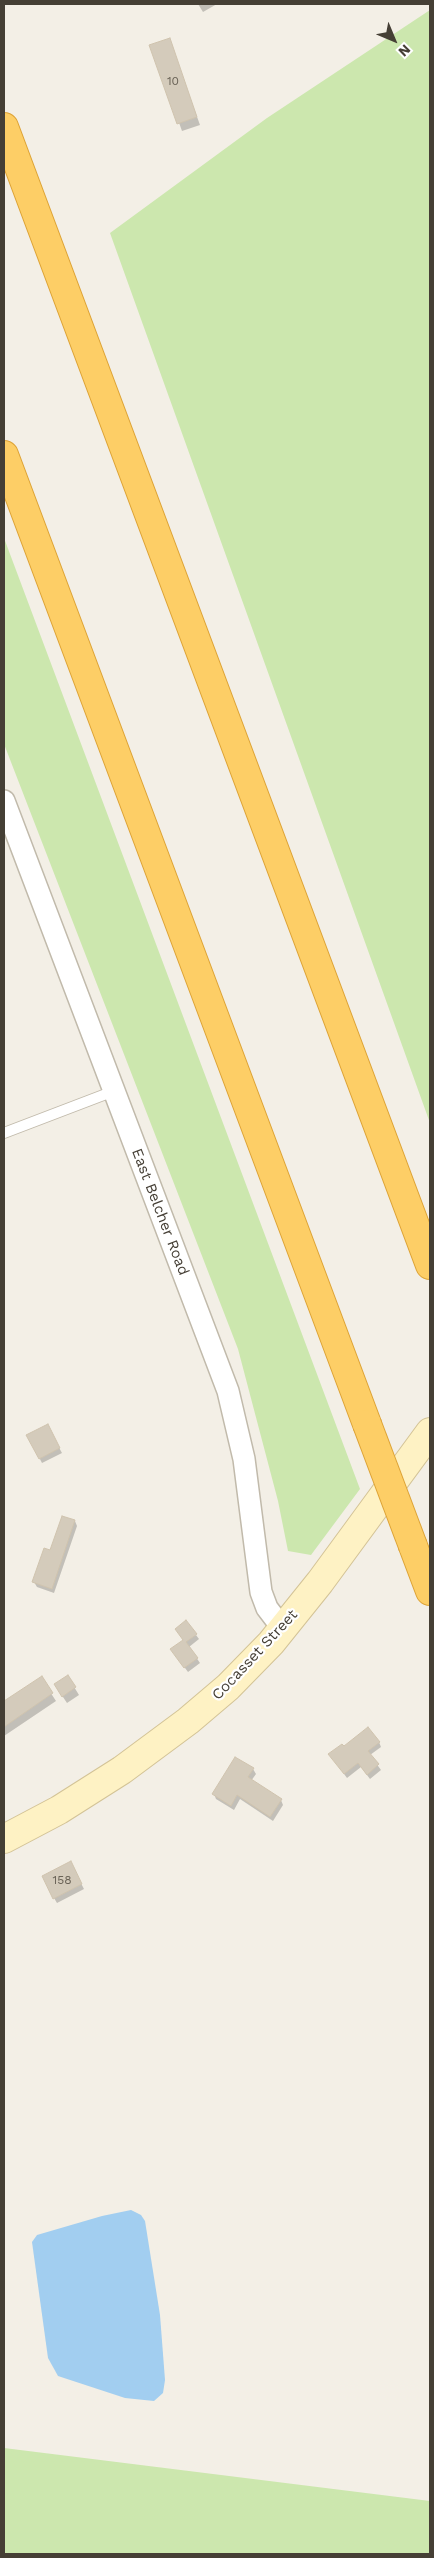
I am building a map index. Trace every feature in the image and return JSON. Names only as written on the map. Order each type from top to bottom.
[{"type":"highway","points":[[4,127],[430,1265]]},
{"type":"highway","points":[[4,455],[430,1591]]},
{"type":"main road","name":"Cocasset Street","points":[[4,1839],[82,1796],[177,1730],[228,1687],[282,1629],[320,1582],[430,1432]]},
{"type":"street","name":"East Belcher Road","points":[[4,801],[228,1390],[244,1459],[261,1592],[267,1608],[282,1629]]},
{"type":"lane","points":[[4,1132],[114,1091]]},
{"type":"green space","points":[[430,10],[430,1123],[110,233],[267,118]]},
{"type":"green space","points":[[4,538],[360,1489],[311,1555],[288,1551],[278,1501],[238,1349],[4,744]]},
{"type":"green space","points":[[4,2448],[430,2501],[430,2554],[4,2554]]},
{"type":"water","points":[[131,2210],[141,2215],[145,2221],[160,2315],[165,2380],[163,2393],[154,2401],[125,2398],[58,2376],[48,2358],[32,2242],[37,2235],[102,2216]]},
{"type":"building","points":[[170,38],[197,117],[177,124],[149,45]]},
{"type":"building","points":[[48,1424],[60,1448],[39,1459],[26,1435]]},
{"type":"building","points":[[62,1516],[75,1520],[52,1589],[32,1582],[44,1548],[50,1550]]},
{"type":"building","points":[[186,1620],[197,1634],[186,1642],[198,1658],[184,1668],[170,1649],[183,1640],[175,1629]]},
{"type":"building","points":[[68,1675],[76,1687],[62,1697],[54,1684]]},
{"type":"building","points":[[42,1676],[53,1693],[4,1727],[4,1701]]},
{"type":"building","points":[[368,1727],[380,1742],[368,1751],[379,1764],[367,1775],[358,1763],[344,1774],[328,1754],[342,1744],[344,1746]]},
{"type":"building","points":[[235,1757],[254,1768],[248,1777],[282,1799],[270,1817],[237,1795],[231,1806],[212,1794]]},
{"type":"building","points":[[71,1861],[82,1884],[53,1899],[42,1876]]}]
